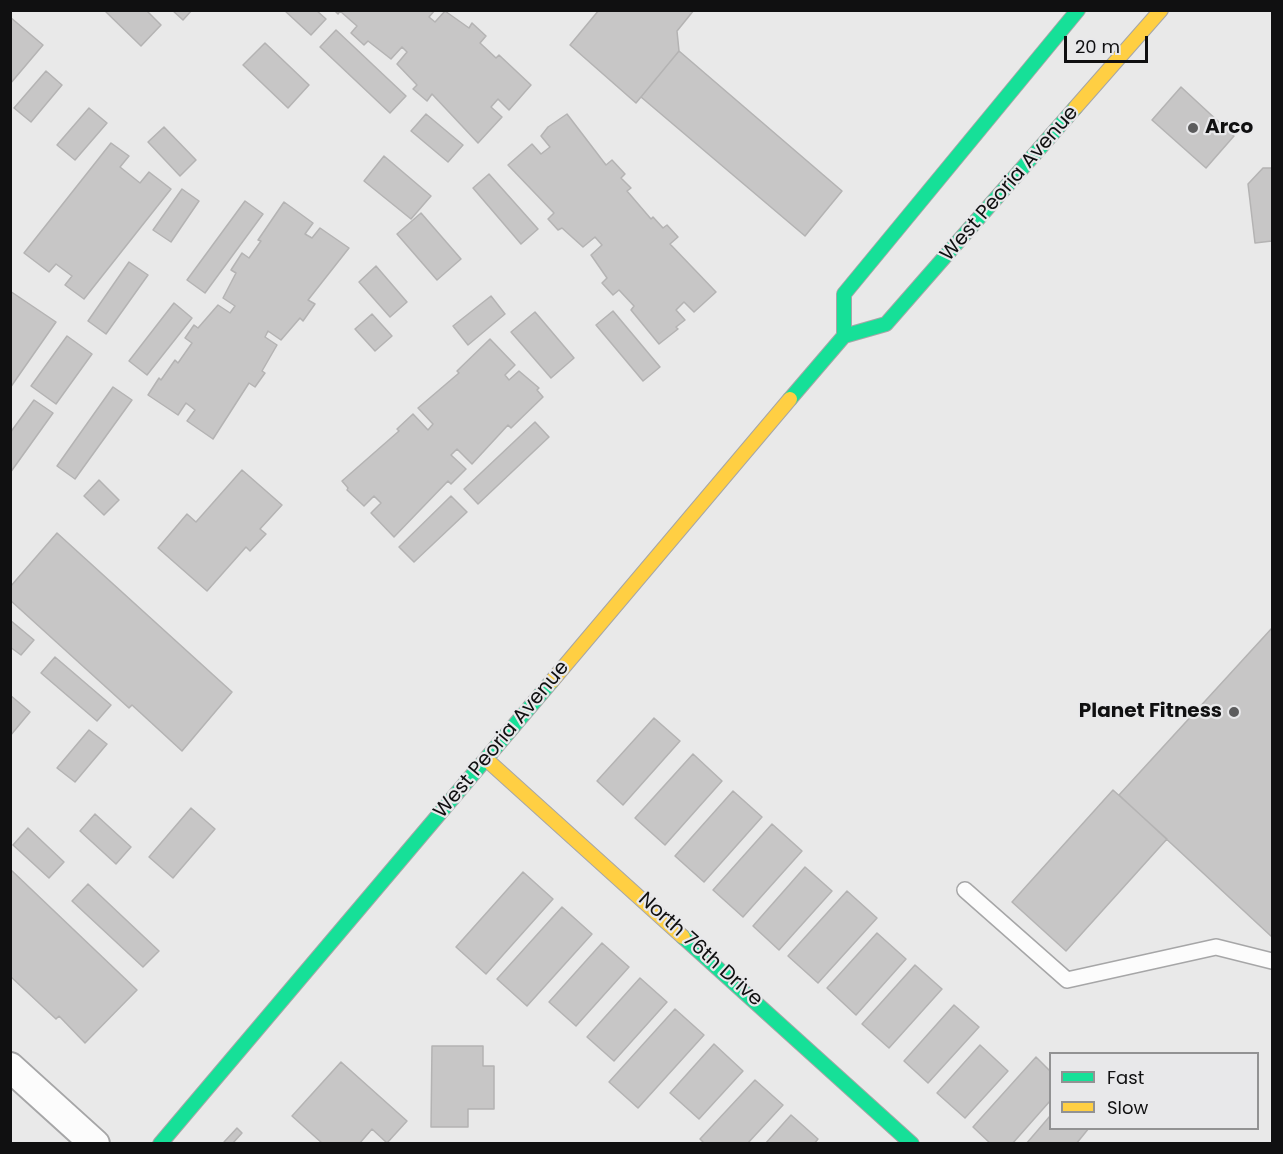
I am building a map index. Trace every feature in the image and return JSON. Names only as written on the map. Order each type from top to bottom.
[{"type":"main road","points":[[844,336],[844,294],[1078,10]]},
{"type":"main road","name":"West Peoria Avenue","points":[[160,1143],[844,336],[886,324],[1161,10]]},
{"type":"main road","name":"North 76th Drive","points":[[486,759],[912,1143]]},
{"type":"street","points":[[10,1067],[95,1143]]},
{"type":"lane","points":[[965,890],[1067,981],[1216,946],[1272,961]]},
{"type":"building","points":[[104,10],[146,10],[161,25],[141,46]]},
{"type":"building","points":[[172,10],[192,10],[183,20]]},
{"type":"building","points":[[284,10],[316,10],[326,19],[311,35]]},
{"type":"building","points":[[334,10],[435,10],[429,17],[435,22],[445,11],[469,28],[472,23],[486,36],[480,43],[496,58],[499,55],[531,85],[509,110],[498,99],[491,107],[502,117],[478,143],[432,94],[427,101],[413,89],[417,85],[397,64],[407,52],[402,47],[391,59],[368,41],[364,45],[351,33],[357,26],[340,11],[338,14]]},
{"type":"building","points":[[599,10],[694,10],[677,31],[679,51],[636,103],[570,45]]},
{"type":"building","points":[[10,17],[43,45],[10,84]]},
{"type":"building","points":[[336,30],[406,96],[390,113],[320,47]]},
{"type":"building","points":[[265,43],[309,85],[288,108],[243,65]]},
{"type":"building","points":[[679,51],[842,191],[805,236],[641,97]]},
{"type":"building","points":[[46,71],[62,85],[31,122],[14,108]]},
{"type":"building","name":"Arco","points":[[1181,87],[1234,136],[1206,168],[1152,120]]},
{"type":"building","points":[[89,108],[107,123],[75,160],[57,145]]},
{"type":"building","points":[[426,114],[463,145],[448,162],[411,131]]},
{"type":"building","points":[[567,114],[606,165],[612,160],[625,174],[621,178],[631,188],[627,191],[651,219],[653,217],[663,228],[667,225],[678,237],[670,244],[716,292],[694,312],[684,302],[676,310],[685,320],[676,327],[678,329],[659,344],[631,310],[634,306],[619,290],[613,295],[602,283],[607,278],[591,255],[602,245],[595,237],[583,247],[562,228],[558,230],[548,219],[554,213],[508,165],[532,144],[541,154],[550,147],[541,136],[548,127]]},
{"type":"building","points":[[164,127],[196,160],[180,176],[148,142]]},
{"type":"building","points":[[111,143],[129,156],[120,167],[140,183],[149,172],[171,189],[84,299],[65,285],[72,276],[56,264],[49,272],[24,253]]},
{"type":"building","points":[[384,156],[431,196],[411,219],[364,181]]},
{"type":"building","points":[[1263,168],[1272,168],[1272,241],[1255,243],[1248,184]]},
{"type":"building","points":[[489,174],[538,229],[521,244],[473,188]]},
{"type":"building","points":[[182,189],[199,201],[171,242],[153,230]]},
{"type":"building","points":[[245,201],[263,214],[205,293],[187,280]]},
{"type":"building","points":[[284,202],[313,223],[305,234],[312,238],[320,228],[349,248],[308,300],[315,304],[303,321],[300,318],[281,340],[268,331],[265,337],[277,345],[262,371],[265,373],[255,387],[249,383],[213,439],[187,421],[195,410],[186,403],[178,415],[148,395],[159,378],[161,380],[175,360],[178,363],[192,343],[185,338],[194,325],[198,328],[218,305],[230,313],[235,306],[223,298],[236,273],[231,270],[242,253],[249,258],[261,241],[258,240]]},
{"type":"building","points":[[421,213],[461,259],[437,280],[397,234]]},
{"type":"building","points":[[129,262],[148,275],[106,334],[88,321]]},
{"type":"building","points":[[376,266],[407,302],[390,317],[359,282]]},
{"type":"building","points":[[10,291],[56,322],[10,388]]},
{"type":"building","points":[[491,296],[505,314],[468,345],[453,326]]},
{"type":"building","points":[[174,303],[192,318],[147,375],[129,361]]},
{"type":"building","points":[[613,311],[660,367],[643,381],[596,325]]},
{"type":"building","points":[[535,312],[574,358],[551,378],[511,332]]},
{"type":"building","points":[[372,314],[392,336],[375,351],[355,329]]},
{"type":"building","points":[[67,336],[92,354],[56,404],[31,386]]},
{"type":"building","points":[[490,339],[515,365],[505,375],[509,380],[519,371],[539,388],[537,390],[543,397],[511,428],[508,425],[472,464],[457,449],[451,455],[466,469],[451,484],[448,481],[394,537],[371,513],[381,503],[374,496],[364,506],[347,490],[348,488],[342,481],[399,431],[397,429],[413,414],[428,430],[433,424],[418,408],[459,373],[457,371]]},
{"type":"building","points":[[113,387],[132,400],[75,479],[57,466]]},
{"type":"building","points":[[34,400],[53,413],[10,473],[10,433]]},
{"type":"building","points":[[535,422],[549,437],[478,504],[464,489]]},
{"type":"building","points":[[242,470],[282,505],[260,529],[266,534],[250,551],[246,547],[207,591],[158,548],[187,514],[196,522]]},
{"type":"building","points":[[99,480],[119,500],[104,515],[84,496]]},
{"type":"building","points":[[451,496],[467,512],[414,562],[399,547]]},
{"type":"building","points":[[57,533],[232,692],[182,751],[132,705],[129,708],[10,600],[10,587]]},
{"type":"building","points":[[10,620],[34,640],[21,655],[10,647]]},
{"type":"building","name":"Planet Fitness","points":[[1272,628],[1272,937],[1119,795]]},
{"type":"building","points":[[55,657],[111,705],[97,721],[41,673]]},
{"type":"building","points":[[10,695],[30,712],[10,736]]},
{"type":"building","points":[[654,718],[680,741],[623,805],[597,781]]},
{"type":"building","points":[[89,730],[107,744],[75,782],[57,768]]},
{"type":"building","points":[[693,754],[722,781],[665,845],[635,818]]},
{"type":"building","points":[[1113,790],[1167,839],[1066,951],[1012,902]]},
{"type":"building","points":[[733,791],[762,817],[704,882],[675,856]]},
{"type":"building","points":[[191,808],[215,829],[173,878],[149,857]]},
{"type":"building","points":[[95,814],[131,847],[116,864],[80,831]]},
{"type":"building","points":[[772,824],[802,851],[743,917],[713,890]]},
{"type":"building","points":[[28,828],[64,862],[49,878],[13,845]]},
{"type":"building","points":[[805,867],[832,891],[779,950],[753,926]]},
{"type":"building","points":[[10,869],[137,990],[85,1043],[59,1016],[56,1019],[10,976]]},
{"type":"building","points":[[523,872],[553,899],[486,974],[456,947]]},
{"type":"building","points":[[88,884],[159,951],[143,967],[72,901]]},
{"type":"building","points":[[847,891],[877,918],[818,983],[788,956]]},
{"type":"building","points":[[562,907],[592,934],[527,1006],[497,979]]},
{"type":"building","points":[[877,933],[906,959],[856,1015],[827,988]]},
{"type":"building","points":[[602,943],[629,967],[576,1026],[549,1002]]},
{"type":"building","points":[[915,965],[942,989],[889,1048],[862,1024]]},
{"type":"building","points":[[640,978],[667,1002],[614,1061],[587,1037]]},
{"type":"building","points":[[954,1005],[979,1027],[928,1083],[904,1061]]},
{"type":"building","points":[[675,1009],[704,1035],[638,1108],[609,1082]]},
{"type":"building","points":[[714,1044],[743,1071],[699,1119],[670,1093]]},
{"type":"building","points":[[980,1045],[1008,1071],[965,1118],[937,1093]]},
{"type":"building","points":[[432,1046],[483,1046],[483,1066],[494,1066],[494,1109],[468,1109],[468,1127],[431,1127]]},
{"type":"building","points":[[1036,1057],[1049,1070],[1049,1102],[1012,1144],[991,1144],[973,1127]]},
{"type":"building","points":[[341,1062],[407,1121],[387,1143],[372,1129],[359,1144],[323,1144],[292,1116]]},
{"type":"building","points":[[755,1080],[783,1105],[747,1144],[705,1144],[700,1139]]},
{"type":"building","points":[[791,1115],[818,1139],[814,1144],[765,1144]]},
{"type":"building","points":[[1049,1117],[1049,1130],[1087,1130],[1076,1144],[1026,1144]]},
{"type":"building","points":[[237,1128],[242,1133],[232,1144],[225,1144],[224,1142]]},
{"type":"traffic: fast","points":[[844,336],[844,294],[1078,10]]},
{"type":"traffic: fast","points":[[790,399],[844,336],[886,324],[1075,108]]},
{"type":"traffic: fast","points":[[160,1144],[551,682]]},
{"type":"traffic: fast","points":[[683,937],[912,1144]]},
{"type":"traffic: slow","points":[[1075,108],[1161,10]]},
{"type":"traffic: slow","points":[[551,682],[790,399]]},
{"type":"traffic: slow","points":[[486,759],[683,937]]},
{"type":"place","name":"Arco","points":[[1193,128]]},
{"type":"place","name":"Planet Fitness","points":[[1234,712]]}]
